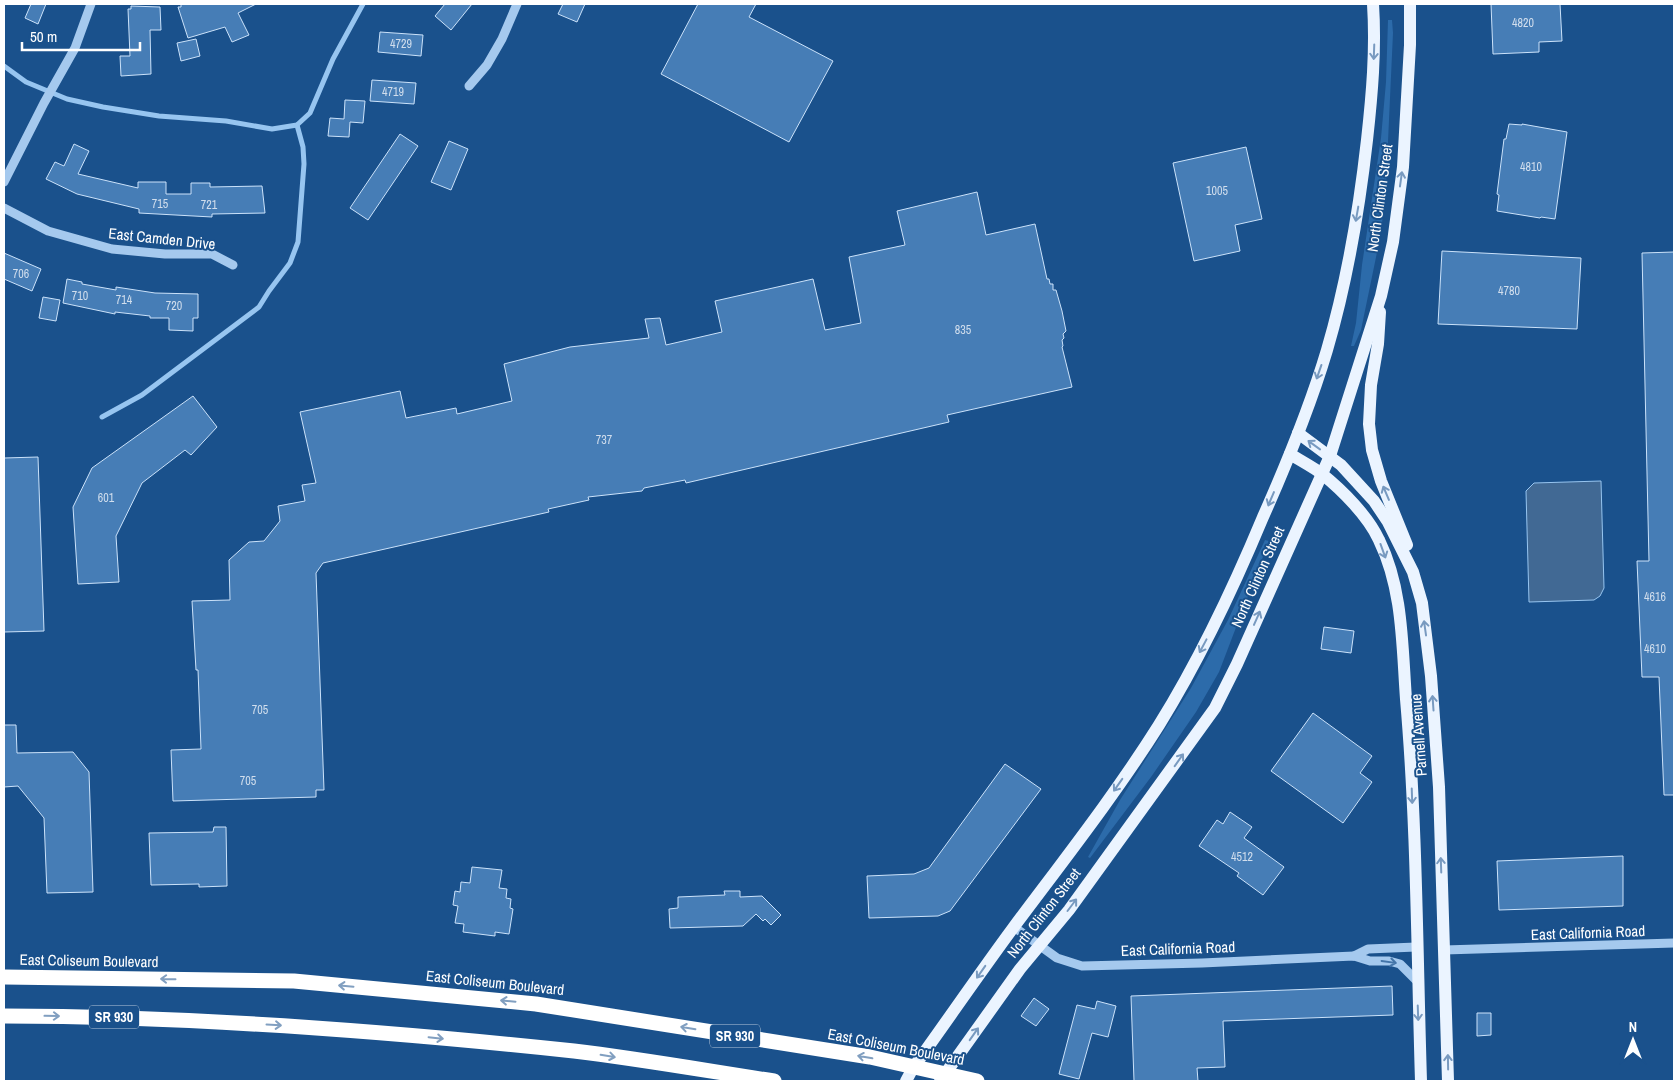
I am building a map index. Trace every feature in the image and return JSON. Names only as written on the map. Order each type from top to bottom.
[{"type":"highway","name":"East Coliseum Boulevard","points":[[4,977],[294,981],[536,1004],[870,1058],[909,1075],[976,1081]]},
{"type":"highway","name":"SR 930","points":[[4,1016],[151,1018],[304,1026],[575,1052],[774,1081]]},
{"type":"main road","name":"North Clinton Street","points":[[909,1075],[1128,771],[1159,725],[1182,686],[1245,564],[1298,433],[1326,352],[1340,301],[1360,198],[1372,95],[1375,38],[1373,4]]},
{"type":"main road","name":"North Clinton Street","points":[[942,1077],[1039,945],[1069,910],[1215,708],[1237,664],[1330,456],[1381,296],[1393,242],[1403,167],[1410,45],[1410,4]]},
{"type":"main road","points":[[1381,296],[1378,344],[1370,385],[1369,424],[1372,450],[1381,481],[1406,540],[1413,572]]},
{"type":"main road","name":"Parnell Avenue","points":[[1298,433],[1330,456],[1348,472],[1374,501],[1388,522],[1413,572],[1422,603],[1431,676],[1439,787],[1448,1081]]},
{"type":"main road","name":"Parnell Avenue","points":[[1290,454],[1321,473],[1339,489],[1365,518],[1379,539],[1393,577],[1399,608],[1411,758],[1421,1081]]},
{"type":"street","points":[[4,182],[44,103],[75,48],[91,4]]},
{"type":"street","points":[[469,86],[487,65],[502,39],[517,4]]},
{"type":"street","name":"East Camden Drive","points":[[4,208],[48,231],[112,249],[165,254],[212,254],[233,264]]},
{"type":"street","name":"East California Road","points":[[1014,927],[1057,958],[1082,966],[1354,956],[1370,961],[1389,961],[1400,964],[1417,981]]},
{"type":"street","name":"East California Road","points":[[1444,950],[1674,943]]},
{"type":"street","name":"East California Road","points":[[1354,956],[1368,949],[1416,947]]},
{"type":"shaded area","points":[[1388,20],[1392,20],[1393,33],[1386,185],[1381,233],[1361,330],[1354,346],[1351,346],[1356,323],[1362,265],[1381,138],[1386,82]]},
{"type":"shaded area","points":[[1601,481],[1604,588],[1600,596],[1594,600],[1529,602],[1526,491],[1534,483]]},
{"type":"shaded area","points":[[1265,540],[1269,541],[1219,672],[1196,712],[1151,777],[1090,858],[1088,857],[1120,800],[1191,688],[1228,620]]},
{"type":"building","points":[[31,4],[46,4],[38,24],[25,18]]},
{"type":"building","points":[[181,4],[256,4],[238,13],[249,35],[232,42],[225,27],[188,38],[178,7],[181,7]]},
{"type":"building","points":[[445,4],[472,4],[451,30],[435,16]]},
{"type":"building","points":[[563,4],[585,4],[577,22],[558,14]]},
{"type":"building","points":[[698,4],[756,4],[749,17],[833,61],[789,142],[661,74]]},
{"type":"building","points":[[1491,4],[1560,4],[1562,41],[1539,42],[1539,52],[1493,54]]},
{"type":"building","points":[[131,6],[160,7],[161,30],[150,30],[151,74],[121,76],[120,56],[130,56],[128,9],[131,9]]},
{"type":"building","points":[[380,32],[423,35],[421,56],[378,52]]},
{"type":"building","points":[[196,39],[200,56],[181,61],[177,43]]},
{"type":"building","points":[[372,80],[416,83],[414,104],[370,101]]},
{"type":"building","points":[[345,100],[365,101],[363,123],[350,122],[349,137],[328,136],[330,118],[344,119]]},
{"type":"building","points":[[1509,124],[1522,124],[1567,132],[1555,219],[1497,211],[1499,195],[1497,194],[1504,139],[1506,139]]},
{"type":"building","points":[[400,134],[418,146],[368,220],[350,208]]},
{"type":"building","points":[[449,141],[468,149],[451,190],[431,182]]},
{"type":"building","points":[[74,144],[89,151],[78,174],[138,188],[138,182],[166,182],[166,194],[191,194],[191,183],[210,183],[210,187],[262,186],[265,213],[212,214],[212,217],[139,213],[139,209],[77,194],[46,179],[55,162],[64,166]]},
{"type":"building","points":[[1246,147],[1262,219],[1235,225],[1240,251],[1194,261],[1173,163]]},
{"type":"building","points":[[977,192],[986,235],[1035,224],[1047,279],[1049,279],[1050,284],[1053,284],[1053,290],[1056,290],[1062,311],[1066,331],[1063,334],[1062,347],[1072,387],[947,415],[949,422],[686,483],[685,480],[644,488],[642,491],[588,497],[589,500],[548,509],[549,512],[323,563],[316,573],[324,790],[316,790],[316,797],[173,801],[171,750],[201,749],[198,670],[196,670],[192,601],[230,600],[229,560],[249,542],[264,541],[280,521],[278,506],[305,501],[302,485],[316,483],[300,412],[400,391],[406,418],[456,408],[457,414],[512,401],[504,364],[570,347],[649,338],[645,319],[660,318],[666,345],[722,332],[715,301],[813,279],[825,330],[861,323],[849,257],[905,245],[897,211]]},
{"type":"building","points":[[1442,251],[1581,258],[1577,329],[1438,324]]},
{"type":"building","points":[[1674,252],[1674,795],[1664,795],[1659,677],[1642,677],[1637,561],[1649,561],[1642,253]]},
{"type":"building","points":[[4,253],[41,269],[32,291],[4,279]]},
{"type":"building","points":[[67,279],[82,282],[82,284],[116,290],[116,287],[155,293],[198,294],[198,318],[193,318],[193,331],[169,330],[169,318],[150,318],[150,316],[115,312],[115,314],[63,303]]},
{"type":"building","points":[[43,297],[60,300],[56,321],[39,318]]},
{"type":"building","points":[[193,396],[217,427],[191,455],[185,450],[142,483],[116,536],[119,582],[78,584],[73,507],[92,468]]},
{"type":"building","points":[[38,457],[44,631],[4,632],[4,458]]},
{"type":"building","points":[[1324,627],[1354,631],[1351,653],[1321,649]]},
{"type":"building","points":[[1313,713],[1372,756],[1360,773],[1372,782],[1343,823],[1271,771]]},
{"type":"building","points":[[4,725],[16,725],[17,753],[73,752],[89,772],[93,892],[47,893],[44,818],[18,786],[4,787]]},
{"type":"building","points":[[1005,764],[1041,789],[950,911],[938,916],[869,918],[867,876],[914,874],[929,868]]},
{"type":"building","points":[[1230,812],[1252,827],[1244,838],[1284,867],[1263,895],[1237,876],[1239,873],[1199,846],[1217,820],[1223,824]]},
{"type":"building","points":[[214,827],[226,827],[227,886],[199,887],[199,884],[151,885],[149,833],[213,832]]},
{"type":"building","points":[[1623,856],[1623,906],[1499,910],[1497,861]]},
{"type":"building","points":[[472,867],[502,870],[499,888],[507,889],[506,898],[511,899],[510,908],[513,909],[509,934],[495,932],[495,936],[463,932],[464,924],[455,923],[458,906],[453,905],[455,891],[460,892],[461,882],[470,883]]},
{"type":"building","points":[[724,891],[740,891],[740,897],[762,896],[781,915],[771,925],[765,919],[763,921],[756,914],[743,926],[670,928],[669,909],[678,908],[678,897],[725,895]]},
{"type":"building","points":[[1392,986],[1393,1015],[1223,1021],[1225,1067],[1197,1068],[1198,1081],[1134,1081],[1131,996]]},
{"type":"building","points":[[1034,998],[1049,1009],[1036,1026],[1021,1016]]},
{"type":"building","points":[[1097,1001],[1116,1006],[1108,1037],[1092,1033],[1079,1079],[1059,1074],[1077,1005],[1095,1009]]},
{"type":"building","points":[[1477,1013],[1491,1013],[1491,1035],[1477,1036]]},
{"type":"waterway","points":[[4,66],[26,82],[67,99],[103,107],[159,116],[226,121],[272,129],[297,125],[310,113],[333,59],[363,4]]},
{"type":"waterway","points":[[102,417],[142,395],[259,307],[290,263],[298,242],[304,164],[303,147],[297,125]]}]
